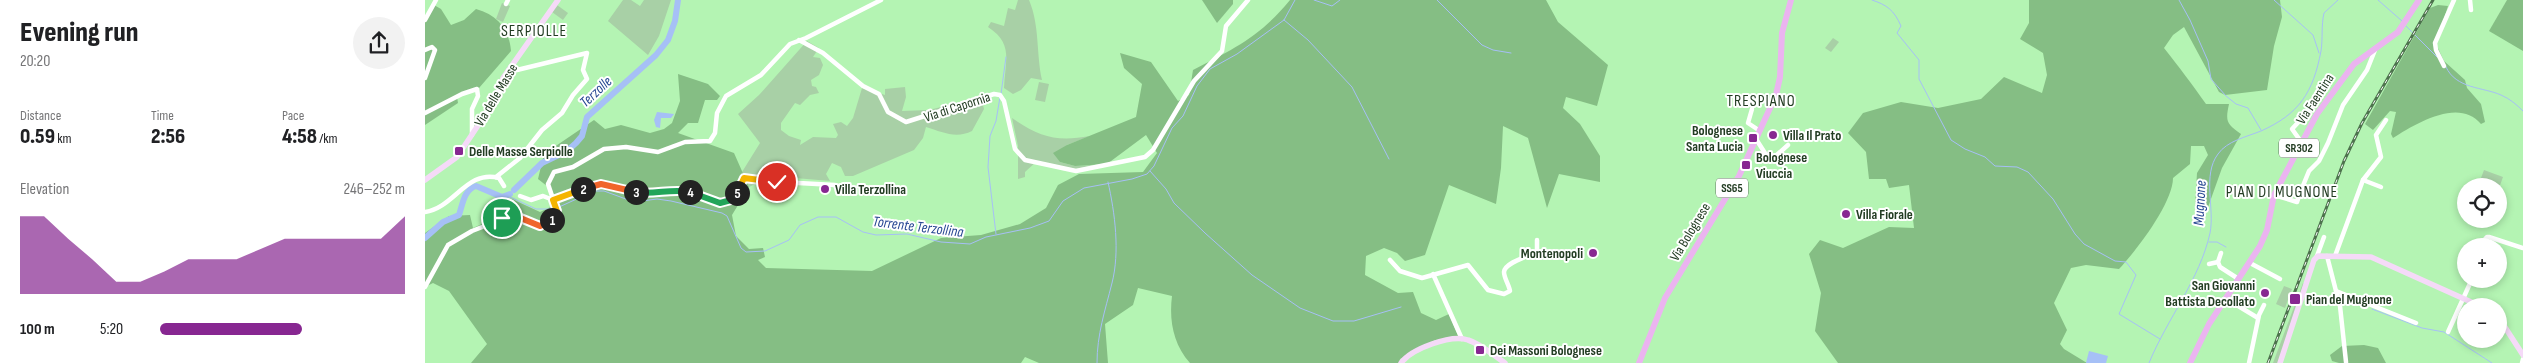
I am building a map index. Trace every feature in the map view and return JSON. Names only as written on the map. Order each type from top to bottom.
[{"type":"main road","name":"Via Bolognese","points":[[1639,363],[1665,298],[1739,176],[1778,88],[1782,33],[1791,0]]},
{"type":"main road","name":"Via Faentina","points":[[2190,363],[2201,338],[2237,278],[2250,262],[2265,235],[2274,195],[2328,96],[2354,64],[2398,32],[2419,0]]},
{"type":"street","points":[[425,20],[436,0]]},
{"type":"street","name":"Via delle Masse","points":[[425,180],[457,158],[497,98],[503,78],[557,0]]},
{"type":"street","points":[[425,287],[443,252],[453,241],[472,231],[511,216],[543,226],[555,218],[557,211],[548,184],[554,172],[573,167],[604,149],[626,147],[658,152],[685,142],[710,141],[715,133],[717,113],[726,96],[761,76],[781,51],[799,40],[881,0]]},
{"type":"street","name":"Via di Capornia","points":[[799,40],[823,52],[863,86],[879,94],[888,112],[906,122],[994,94],[1001,96],[1015,149],[1025,160],[1076,171],[1145,157],[1153,150],[1195,81],[1222,51],[1226,26],[1248,0]]},
{"type":"street","points":[[2445,66],[2436,50],[2435,42],[2454,0]]},
{"type":"street","points":[[2470,0],[2471,10]]},
{"type":"street","points":[[425,50],[432,47],[435,50],[425,78]]},
{"type":"street","points":[[2274,195],[2297,202],[2309,171],[2319,161],[2328,143],[2343,104],[2367,70],[2374,58],[2375,50]]},
{"type":"street","points":[[425,212],[443,206],[469,183],[478,178],[497,177],[520,158],[542,130],[567,108],[573,95],[587,79],[583,70],[587,53],[517,70],[511,69]]},
{"type":"street","points":[[425,113],[462,94],[477,89],[478,96],[472,109],[472,135]]},
{"type":"street","points":[[1752,109],[1748,123],[1760,130]]},
{"type":"street","points":[[2302,143],[2292,129],[2305,115]]},
{"type":"street","points":[[2335,256],[2363,180],[2381,157],[2376,135],[2386,120]]},
{"type":"street","points":[[1756,139],[1770,161],[1788,145]]},
{"type":"street","points":[[497,177],[504,186]]},
{"type":"street","points":[[520,196],[531,200],[543,196],[553,201],[601,184],[639,192],[682,190],[720,203],[735,199],[744,178],[835,185]]},
{"type":"street","points":[[2363,180],[2381,187]]},
{"type":"street","points":[[2278,187],[2300,193]]},
{"type":"street","points":[[2281,363],[2325,237]]},
{"type":"street","points":[[1390,260],[1401,271],[1422,278],[1468,265],[1488,290],[1505,294],[1510,291],[1504,272],[1506,268],[1516,260],[1537,252],[1537,240]]},
{"type":"street","points":[[2507,242],[2523,248]]},
{"type":"street","points":[[2221,252],[2218,262],[2219,267],[2237,278]]},
{"type":"street","points":[[2317,256],[2371,257],[2464,298],[2468,288]]},
{"type":"street","points":[[2327,256],[2341,312],[2346,362]]},
{"type":"street","points":[[2209,264],[2218,262]]},
{"type":"street","points":[[2250,262],[2281,279]]},
{"type":"street","points":[[1433,274],[1462,339]]},
{"type":"street","points":[[2336,291],[2416,323]]},
{"type":"street","points":[[2225,298],[2259,318]]},
{"type":"street","points":[[2249,363],[2259,318],[2264,305]]},
{"type":"street","points":[[2449,332],[2457,314]]},
{"type":"street","points":[[2507,330],[2523,354]]},
{"type":"street","points":[[1401,363],[1412,352],[1440,342],[1462,339],[1475,343],[1505,363]]},
{"type":"street","points":[[2522,363],[2523,359]]},
{"type":"green space","points":[[623,0],[631,0],[640,6],[644,0],[671,0],[659,36],[648,55],[608,21]]},
{"type":"green space","points":[[1018,0],[1029,0],[1035,20],[1042,80],[1031,78],[1021,90],[1013,94],[1004,88],[1005,47],[1002,40],[988,27],[991,22],[1004,26],[1008,8],[1015,10]]},
{"type":"green space","points":[[1202,0],[1233,0],[1233,4],[1217,23]]},
{"type":"green space","points":[[1290,0],[1546,0],[1558,22],[1608,65],[1597,106],[1566,97],[1563,108],[1580,124],[1600,156],[1600,182],[1559,174],[1547,208],[1528,138],[1503,126],[1501,168],[1496,204],[1449,185],[1425,255],[1405,261],[1397,253],[1384,248],[1366,256],[1365,275],[1398,293],[1413,292],[1421,313],[1436,320],[1449,314],[1459,338],[1435,340],[1400,359],[1399,363],[1190,363],[1176,340],[1171,314],[1172,296],[1138,288],[1133,305],[1105,324],[1108,363],[1039,363],[1025,357],[1021,363],[471,363],[487,344],[449,291],[433,283],[425,287],[425,233],[449,216],[470,215],[473,228],[511,211],[512,199],[540,212],[557,204],[552,190],[538,179],[544,154],[594,120],[605,129],[621,125],[650,133],[664,129],[672,123],[680,101],[678,74],[708,84],[720,96],[717,100],[705,100],[698,123],[688,123],[678,133],[734,153],[749,187],[732,215],[736,236],[749,249],[763,248],[765,257],[758,260],[766,268],[872,271],[941,238],[981,235],[1020,224],[1046,208],[1058,185],[1079,174],[1143,172],[1157,153],[1146,135],[1107,164],[1075,166],[1060,162],[1053,153],[1067,145],[1136,117],[1142,84],[1124,68],[1120,53],[1151,62],[1178,101],[1189,95],[1193,70],[1257,33]]},
{"type":"green space","points":[[2029,0],[2280,0],[2282,17],[2274,46],[2267,90],[2225,95],[2219,92],[2184,27],[2173,35],[2164,48],[2206,104],[2229,104],[2228,122],[2241,134],[2222,168],[2207,210],[2195,206],[2197,173],[2208,155],[2204,146],[2191,146],[2190,164],[2173,178],[2167,200],[2160,213],[2144,239],[2119,269],[2086,265],[2071,268],[2054,303],[2067,330],[2060,344],[2064,349],[2087,363],[1838,363],[1815,331],[1821,293],[1809,254],[1820,240],[1843,248],[1889,227],[1914,228],[1909,185],[1889,188],[1886,179],[1869,179],[1866,152],[1848,133],[1863,113],[1901,102],[1938,108],[1981,99],[2004,77],[2042,93],[2047,75],[2043,53],[2020,39],[2029,23]]},
{"type":"green space","points":[[2507,0],[2523,0],[2523,51],[2489,31]]},
{"type":"green space","points":[[502,3],[510,6],[503,22],[496,19]]},
{"type":"green space","points":[[434,5],[441,9],[451,25],[464,20],[476,9],[490,15],[505,29],[511,51],[479,88],[457,97],[458,103],[425,125],[425,18]]},
{"type":"green space","points":[[557,5],[568,13],[563,20],[552,12]]},
{"type":"green space","points":[[2438,5],[2448,6],[2436,44],[2444,61],[2465,80],[2467,88],[2481,104],[2485,122],[2481,124],[2472,116],[2461,113],[2449,113],[2425,120],[2393,138],[2391,134],[2396,112],[2390,111],[2373,130],[2365,124],[2430,8]]},
{"type":"green space","points":[[1833,38],[1839,42],[1831,52],[1825,48]]},
{"type":"green space","points":[[807,41],[819,48],[813,57],[820,58],[823,65],[819,75],[811,80],[812,86],[816,87],[819,93],[810,95],[800,105],[795,103],[781,123],[781,130],[789,136],[801,140],[800,145],[813,137],[836,138],[838,135],[833,124],[841,122],[847,126],[853,118],[862,88],[885,95],[885,89],[905,87],[906,97],[902,111],[929,110],[981,97],[984,109],[972,131],[955,135],[926,127],[923,138],[914,150],[853,176],[845,176],[841,167],[832,163],[826,174],[830,181],[772,176],[749,187],[742,172],[760,143],[738,114],[759,95]]},
{"type":"green space","points":[[1039,82],[1049,84],[1045,102],[1035,100]]},
{"type":"green space","points":[[1012,118],[1040,134],[1058,138],[1090,136],[1067,145],[1060,162],[1075,166],[1095,165],[1075,169],[1037,161],[1025,172],[1025,177],[1018,179],[1018,146]]},
{"type":"green space","points":[[2484,170],[2503,177],[2503,178],[2481,178]]},
{"type":"green space","points":[[2303,283],[2279,363],[2273,363]]},
{"type":"green space","points":[[2284,286],[2292,289],[2285,308],[2276,304]]},
{"type":"green space","points":[[2364,345],[2378,348],[2386,363],[2339,363],[2332,361],[2330,355],[2342,346]]},
{"type":"water","points":[[657,112],[674,114],[671,118],[661,118],[660,128],[656,127],[654,120]]},
{"type":"water","points":[[2089,351],[2108,356],[2106,363],[2086,363]]},
{"type":"waterway","name":"Terzolle","points":[[514,190],[542,163],[567,151],[576,143],[582,136],[587,117],[656,55],[668,40],[675,21],[678,0]]},
{"type":"waterway","name":"Torrente Terzollina","points":[[557,208],[594,191],[604,191],[634,202],[657,199],[671,201],[722,213],[727,216],[741,248],[746,252],[765,251],[789,240],[800,225],[818,217],[836,217],[863,232],[876,235],[907,234],[941,242],[970,244],[986,237],[1030,228],[1049,221],[1063,201],[1084,188],[1132,179],[1147,174],[1154,166],[1172,128],[1183,116],[1197,86],[1210,69],[1237,54],[1284,20],[1295,0]]},
{"type":"waterway","name":"Torrente Terzollina","points":[[1314,0],[1332,6],[1340,0]]},
{"type":"waterway","points":[[1437,0],[1482,45],[1493,50],[1511,53]]},
{"type":"waterway","points":[[1872,0],[1882,4],[1896,16],[1901,26],[1897,33],[1919,60],[1919,79],[1951,140],[1965,149],[1985,157],[1995,166],[2017,167],[2028,172],[2053,199],[2075,234],[2084,244],[2115,261],[2126,262],[2136,275],[2119,314],[2160,339]]},
{"type":"waterway","points":[[2179,0],[2208,61],[2211,79],[2236,104],[2248,108],[2261,130]]},
{"type":"waterway","points":[[2274,0],[2313,35],[2319,53]]},
{"type":"waterway","name":"Mugnone","points":[[2149,363],[2199,267],[2205,250],[2211,224],[2210,182],[2213,162],[2226,146],[2274,124],[2295,109],[2302,100],[2309,90],[2318,66],[2322,46],[2324,13],[2338,0]]},
{"type":"waterway","points":[[2378,0],[2402,21]]},
{"type":"waterway","points":[[1284,20],[1308,40],[1352,87],[1389,159]]},
{"type":"waterway","points":[[2406,26],[2437,57]]},
{"type":"waterway","points":[[1001,94],[1006,57]]},
{"type":"waterway","points":[[2446,67],[2456,80],[2501,95],[2523,111]]},
{"type":"waterway","points":[[996,234],[988,167],[990,136],[996,121],[1000,97]]},
{"type":"waterway","points":[[1150,171],[1166,189],[1174,203],[1205,233],[1252,275],[1300,308],[1333,321],[1354,321],[1401,307]]},
{"type":"waterway","points":[[1097,363],[1100,332],[1116,258],[1113,206],[1108,182]]},
{"type":"waterway","points":[[425,238],[443,222],[459,215],[465,198],[472,188],[476,186],[502,197],[510,194]]},
{"type":"waterway","name":"Torrente Terzollina","points":[[508,196],[536,209],[553,209]]},
{"type":"waterway","points":[[2209,242],[2217,242],[2226,247]]},
{"type":"waterway","points":[[2372,309],[2422,328],[2444,332],[2492,363]]},
{"type":"railway","points":[[2268,363],[2344,161],[2362,123],[2433,0]]},
{"type":"place","name":"Villa Il Prato","points":[[1773,135]]},
{"type":"place","name":"Bolognese Santa Lucia","points":[[1753,138]]},
{"type":"place","name":"Delle Masse Serpiolle","points":[[459,151]]},
{"type":"place","name":"Bolognese Viuccia","points":[[1746,165]]},
{"type":"place","name":"Villa Terzollina","points":[[825,189]]},
{"type":"place","name":"Villa Fiorale","points":[[1846,214]]},
{"type":"place","name":"Montenopoli","points":[[1593,253]]},
{"type":"place","name":"San Giovanni Battista Decollato","points":[[2265,293]]},
{"type":"place","name":"Pian del Mugnone","points":[[2295,299]]},
{"type":"place","name":"Dei Massoni Bolognese","points":[[1480,350]]},
{"type":"district","name":"SERPIOLLE","points":[[534,31]]},
{"type":"district","name":"TRESPIANO","points":[[1761,101]]},
{"type":"district","name":"PIAN DI MUGNONE","points":[[2282,192]]},
{"type":"route","points":[[502,218],[518,217],[543,226],[555,218],[557,211],[553,200],[601,184],[648,193],[682,190],[720,203],[727,203],[735,199],[744,178],[777,182]]}]
